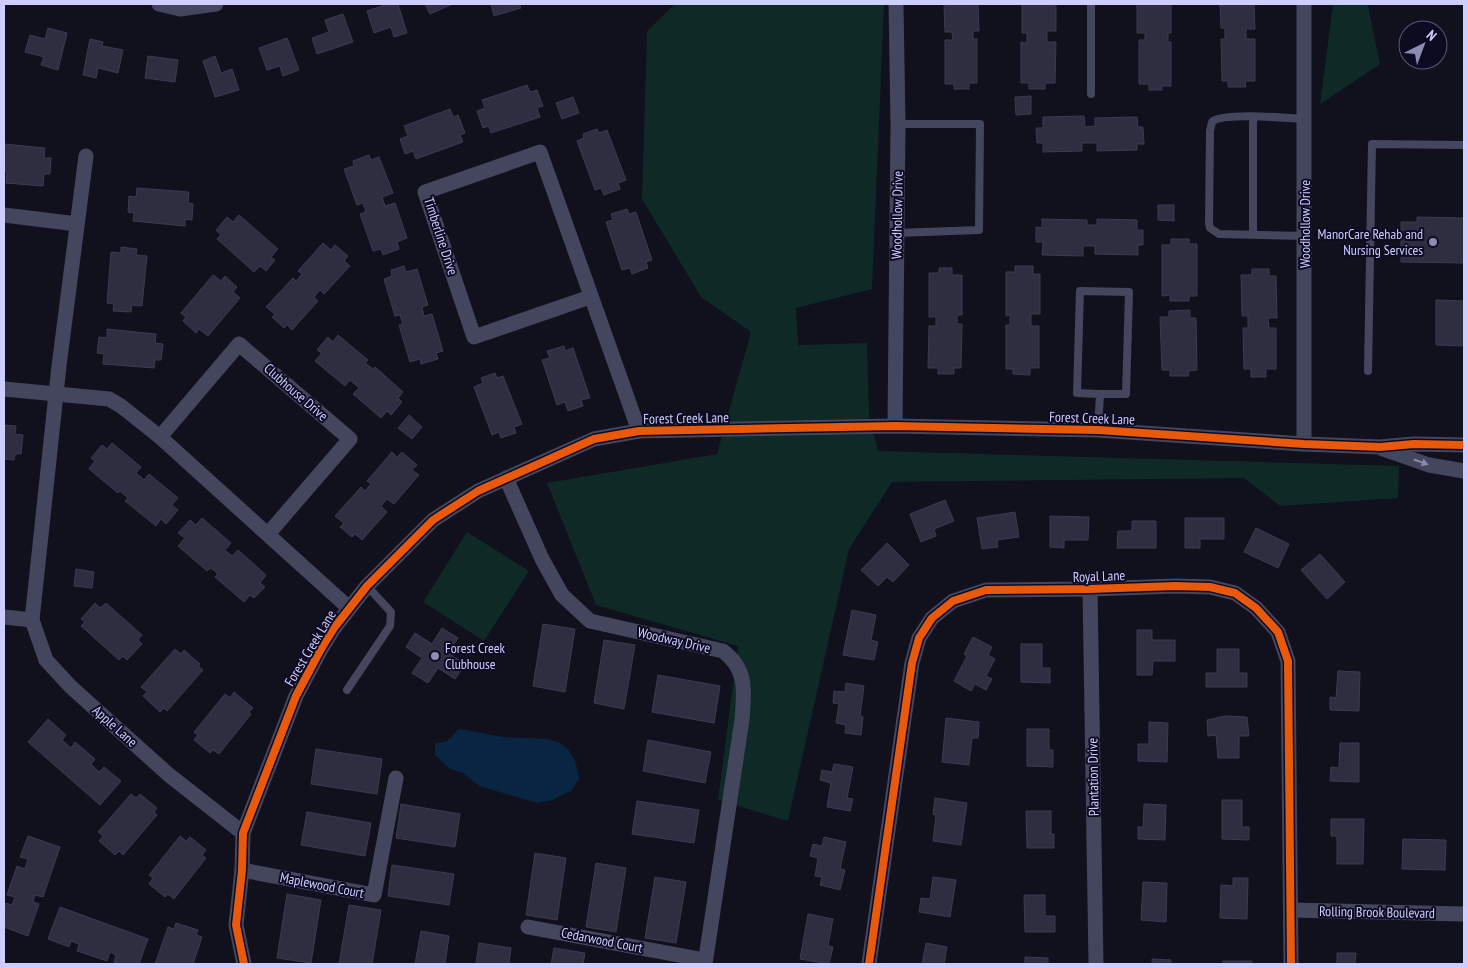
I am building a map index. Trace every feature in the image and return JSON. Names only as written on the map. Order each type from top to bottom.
[{"type":"street","points":[[159,4],[180,9],[216,4]]},
{"type":"street","name":"Woodhollow Drive","points":[[894,426],[898,124],[896,4]]},
{"type":"street","name":"Woodhollow Drive","points":[[1304,4],[1304,444]]},
{"type":"street","name":"Timberline Drive","points":[[590,297],[474,337],[425,192],[540,152],[639,431]]},
{"type":"street","points":[[4,618],[32,620],[56,394],[86,156]]},
{"type":"street","points":[[4,215],[77,224]]},
{"type":"street","name":"Clubhouse Drive","points":[[160,437],[239,344],[350,439],[268,534]]},
{"type":"street","points":[[4,389],[109,400],[121,406],[160,437],[349,608]]},
{"type":"street","name":"Forest Creek Lane","points":[[244,964],[236,925],[242,870],[242,833],[296,696],[321,649],[349,608],[368,586],[433,520],[478,491],[594,439],[639,431],[894,426],[1098,430],[1380,448],[1414,444],[1464,445]]},
{"type":"street","name":"Forest Creek Lane","points":[[1380,448],[1429,465],[1464,471]]},
{"type":"street","name":"Woodway Drive","points":[[506,478],[542,559],[562,595],[590,621],[723,651],[734,659],[745,686],[742,720],[705,962]]},
{"type":"street","name":"Royal Lane","points":[[869,964],[912,663],[919,638],[932,618],[953,601],[986,590],[1175,586],[1210,587],[1235,593],[1256,608],[1278,632],[1288,661],[1291,964]]},
{"type":"street","name":"Plantation Drive","points":[[1090,589],[1096,964]]},
{"type":"street","name":"Apple Lane","points":[[32,620],[46,660],[71,687],[169,775],[242,833]]},
{"type":"street","name":"Maplewood Court","points":[[242,870],[374,895],[396,778]]},
{"type":"street","name":"Rolling Brook Boulevard","points":[[1291,910],[1464,914]]},
{"type":"street","name":"Cedarwood Court","points":[[528,927],[705,962]]},
{"type":"lane","points":[[1091,4],[1091,94]]},
{"type":"lane","points":[[1304,119],[1253,117],[1215,119],[1210,126],[1209,224],[1210,228],[1220,234],[1305,236]]},
{"type":"lane","points":[[1252,234],[1253,117]]},
{"type":"lane","points":[[897,233],[979,230],[980,124],[898,124]]},
{"type":"lane","points":[[1368,371],[1372,144],[1464,145]]},
{"type":"lane","points":[[1080,291],[1129,292],[1126,394],[1100,394],[1077,393],[1080,291]]},
{"type":"lane","points":[[1098,430],[1100,394]]},
{"type":"lane","points":[[347,690],[390,626],[391,612],[368,586]]},
{"type":"green space","points":[[675,4],[884,4],[872,289],[796,308],[798,345],[867,343],[869,414],[878,451],[1399,466],[1398,498],[1280,506],[1244,478],[892,482],[849,549],[788,821],[718,800],[738,646],[596,605],[547,483],[717,454],[751,332],[701,297],[642,199],[647,31]]},
{"type":"green space","points":[[1333,4],[1369,4],[1380,64],[1320,104]]},
{"type":"green space","points":[[467,532],[529,571],[484,641],[423,602]]},
{"type":"water","points":[[458,729],[503,737],[553,740],[562,744],[570,751],[576,763],[579,779],[571,791],[552,800],[537,803],[479,786],[463,773],[450,769],[435,755],[435,743],[448,740]]},
{"type":"building","points":[[388,4],[398,4],[407,33],[394,37],[391,27],[374,33],[367,11]]},
{"type":"building","points":[[425,4],[453,4],[430,14]]},
{"type":"building","points":[[491,4],[519,4],[521,8],[494,16]]},
{"type":"building","points":[[944,4],[978,4],[979,31],[973,31],[973,39],[977,39],[977,83],[969,83],[969,89],[954,89],[954,84],[945,84],[945,40],[953,40],[952,32],[945,32]]},
{"type":"building","points":[[1022,4],[1056,4],[1056,31],[1047,31],[1047,42],[1056,42],[1055,83],[1045,83],[1045,89],[1029,89],[1029,83],[1021,83],[1021,42],[1027,43],[1027,33],[1022,33]]},
{"type":"building","points":[[1137,4],[1171,4],[1171,33],[1168,33],[1168,42],[1171,42],[1171,86],[1162,86],[1162,90],[1149,90],[1149,84],[1139,84],[1139,40],[1145,40],[1145,33],[1137,33]]},
{"type":"building","points":[[1220,4],[1254,4],[1255,29],[1246,29],[1246,39],[1255,39],[1255,81],[1245,81],[1246,87],[1228,87],[1228,81],[1222,81],[1221,39],[1225,39],[1225,28],[1221,28]]},
{"type":"building","points":[[343,14],[353,42],[317,54],[312,38],[329,32],[325,20]]},
{"type":"building","points":[[48,28],[67,33],[58,70],[41,65],[44,57],[25,52],[30,35],[45,39]]},
{"type":"building","points":[[287,38],[299,70],[283,76],[280,66],[267,70],[259,48]]},
{"type":"building","points":[[90,39],[103,42],[102,46],[123,50],[118,73],[98,68],[96,78],[83,75]]},
{"type":"building","points":[[148,56],[178,60],[175,82],[145,78]]},
{"type":"building","points":[[215,56],[221,73],[232,69],[239,90],[215,97],[203,61]]},
{"type":"building","points":[[527,85],[530,92],[537,90],[543,106],[537,108],[540,117],[491,133],[489,126],[483,128],[477,111],[485,108],[482,100]]},
{"type":"building","points":[[1031,96],[1031,114],[1016,115],[1015,97]]},
{"type":"building","points":[[573,97],[579,113],[562,119],[556,103]]},
{"type":"building","points":[[450,109],[453,117],[458,115],[465,133],[460,135],[463,142],[416,159],[413,151],[405,154],[400,139],[408,136],[404,126]]},
{"type":"building","points":[[1084,116],[1085,127],[1095,126],[1095,118],[1137,117],[1138,127],[1143,127],[1144,144],[1137,144],[1137,150],[1097,151],[1097,143],[1082,143],[1082,151],[1043,152],[1043,143],[1037,143],[1036,128],[1043,128],[1043,117]]},
{"type":"building","points":[[597,129],[599,133],[607,130],[626,180],[618,183],[620,189],[604,195],[601,188],[595,190],[577,141],[584,138],[583,134]]},
{"type":"building","points":[[4,144],[45,148],[44,158],[51,158],[50,174],[44,174],[43,186],[6,183],[7,171],[4,171]]},
{"type":"building","points":[[369,155],[371,160],[379,157],[393,193],[382,197],[385,206],[395,203],[407,238],[397,242],[399,249],[383,255],[381,249],[373,251],[360,214],[366,212],[363,203],[357,205],[344,169],[354,166],[353,161]]},
{"type":"building","points":[[137,188],[189,192],[188,203],[193,204],[192,220],[185,219],[185,226],[133,221],[134,213],[128,212],[129,196],[136,197]]},
{"type":"building","points":[[1158,205],[1174,205],[1174,221],[1158,220]]},
{"type":"building","points":[[627,209],[629,214],[636,212],[652,260],[646,262],[648,268],[632,274],[630,268],[622,270],[606,222],[613,220],[611,214]]},
{"type":"building","points":[[239,215],[278,249],[271,257],[275,260],[266,271],[260,266],[254,272],[217,239],[221,235],[216,230],[227,217],[233,222]]},
{"type":"building","name":"ManorCare Rehab and Nursing Services","points":[[1417,217],[1464,218],[1464,263],[1401,262],[1401,222],[1417,222]]},
{"type":"building","points":[[1042,219],[1087,220],[1087,225],[1097,225],[1097,219],[1137,220],[1137,230],[1143,230],[1143,245],[1138,245],[1138,255],[1095,254],[1095,246],[1083,246],[1083,256],[1042,255],[1043,242],[1036,242],[1036,227],[1042,228]]},
{"type":"building","points":[[1171,239],[1189,239],[1189,244],[1197,244],[1197,296],[1189,296],[1189,301],[1170,301],[1170,295],[1162,296],[1162,245],[1171,245]]},
{"type":"building","points":[[323,243],[331,250],[335,245],[348,256],[344,261],[350,266],[324,294],[320,290],[314,297],[318,301],[292,330],[287,325],[284,328],[272,317],[275,314],[266,307],[293,278],[296,281],[302,274],[298,271]]},
{"type":"building","points":[[121,247],[137,249],[136,255],[147,256],[142,306],[132,305],[131,312],[113,311],[114,304],[107,303],[111,252],[121,253]]},
{"type":"building","points":[[404,266],[406,272],[417,269],[428,305],[422,307],[424,316],[432,314],[443,351],[436,353],[438,359],[421,364],[420,359],[410,362],[399,325],[403,324],[400,315],[395,316],[384,279],[392,276],[391,270]]},
{"type":"building","points":[[1015,266],[1033,266],[1033,274],[1040,274],[1040,314],[1031,314],[1031,326],[1039,326],[1039,368],[1030,368],[1030,375],[1013,374],[1013,369],[1006,369],[1006,325],[1010,325],[1010,315],[1006,316],[1006,272],[1015,272]]},
{"type":"building","points":[[939,268],[952,268],[952,275],[962,275],[962,315],[957,315],[957,324],[962,324],[961,368],[954,368],[954,374],[938,374],[938,368],[928,368],[929,326],[936,326],[936,317],[929,317],[929,273],[939,273]]},
{"type":"building","points":[[1252,269],[1269,269],[1269,276],[1276,276],[1277,318],[1268,318],[1269,328],[1276,328],[1276,369],[1266,369],[1266,377],[1251,377],[1251,369],[1244,369],[1243,328],[1248,328],[1248,316],[1242,316],[1241,275],[1252,275]]},
{"type":"building","points":[[213,275],[221,281],[225,276],[237,287],[233,292],[240,298],[208,336],[199,329],[196,333],[183,321],[186,317],[181,313]]},
{"type":"building","points":[[1436,300],[1464,301],[1464,346],[1436,345]]},
{"type":"building","points":[[1190,310],[1190,318],[1196,318],[1197,370],[1188,371],[1189,376],[1170,376],[1170,370],[1162,370],[1160,317],[1169,317],[1169,311]]},
{"type":"building","points":[[107,329],[156,334],[155,343],[163,344],[161,360],[155,360],[154,368],[103,364],[104,354],[97,353],[99,337],[107,338]]},
{"type":"building","points":[[338,335],[368,360],[365,363],[373,369],[375,367],[403,392],[398,398],[402,402],[391,415],[387,411],[381,418],[353,394],[359,388],[350,380],[345,386],[315,361],[322,353],[317,350],[328,337],[333,342]]},
{"type":"building","points":[[564,346],[565,351],[573,348],[590,398],[581,400],[583,406],[568,411],[565,402],[557,405],[542,360],[550,358],[547,351]]},
{"type":"building","points":[[495,373],[497,378],[503,376],[522,424],[514,427],[516,433],[501,438],[499,432],[492,435],[474,387],[483,383],[481,378]]},
{"type":"building","points":[[409,415],[422,427],[412,439],[398,428]]},
{"type":"building","points":[[4,425],[16,426],[15,434],[23,435],[21,454],[15,454],[14,460],[4,459]]},
{"type":"building","points":[[112,443],[141,467],[136,473],[144,480],[149,474],[178,498],[172,505],[178,510],[166,524],[161,519],[156,526],[125,501],[128,498],[120,491],[118,493],[89,469],[95,461],[91,458],[102,445],[107,449]]},
{"type":"building","points":[[392,452],[397,457],[402,452],[417,465],[412,470],[419,475],[394,504],[387,499],[381,506],[387,512],[362,540],[355,534],[352,537],[340,527],[344,523],[335,516],[361,487],[365,491],[371,484],[367,481]]},
{"type":"building","points":[[945,500],[954,521],[934,529],[936,536],[921,542],[910,514]]},
{"type":"building","points":[[1015,512],[1019,537],[997,540],[998,547],[982,549],[977,518]]},
{"type":"building","points":[[1050,516],[1089,517],[1088,540],[1064,540],[1064,548],[1050,547]]},
{"type":"building","points":[[202,518],[231,543],[225,550],[232,556],[238,550],[266,575],[260,583],[265,587],[254,598],[250,595],[244,602],[215,577],[218,574],[211,568],[207,571],[178,546],[185,538],[178,533],[190,520],[196,525]]},
{"type":"building","points":[[1185,518],[1224,518],[1224,539],[1200,539],[1200,548],[1185,548]]},
{"type":"building","points":[[1132,521],[1156,521],[1156,548],[1117,548],[1118,531],[1132,531]]},
{"type":"building","points":[[1256,528],[1289,544],[1278,568],[1244,552]]},
{"type":"building","points":[[887,543],[909,565],[893,582],[887,577],[878,586],[861,570]]},
{"type":"building","points":[[1320,554],[1345,582],[1327,599],[1301,570]]},
{"type":"building","points":[[76,569],[94,572],[92,588],[74,586]]},
{"type":"building","points":[[95,603],[100,608],[106,603],[142,635],[138,640],[142,644],[127,660],[123,656],[119,660],[81,626],[85,622],[81,619]]},
{"type":"building","points":[[852,610],[876,615],[871,640],[878,642],[874,660],[843,655]]},
{"type":"building","points":[[543,624],[575,629],[565,692],[533,686]]},
{"type":"building","name":"Forest Creek Clubhouse","points":[[442,628],[458,638],[448,653],[465,664],[455,679],[438,668],[428,683],[412,673],[422,658],[406,647],[415,633],[432,644]]},
{"type":"building","points":[[1137,630],[1152,630],[1152,640],[1175,640],[1175,661],[1153,661],[1152,675],[1137,675]]},
{"type":"building","points":[[973,637],[992,647],[988,655],[995,659],[986,676],[992,679],[986,690],[975,684],[971,691],[954,681],[967,656],[964,654]]},
{"type":"building","points":[[604,640],[635,645],[624,709],[594,703]]},
{"type":"building","points":[[1021,644],[1042,644],[1042,668],[1050,668],[1050,683],[1021,682]]},
{"type":"building","points":[[175,649],[181,654],[184,650],[200,664],[198,666],[203,670],[167,711],[164,708],[160,712],[143,696],[147,692],[141,687]]},
{"type":"building","points":[[1217,649],[1239,649],[1239,673],[1247,673],[1247,687],[1206,687],[1206,673],[1217,673]]},
{"type":"building","points":[[1338,671],[1360,672],[1359,711],[1330,710],[1330,697],[1336,698]]},
{"type":"building","points":[[658,675],[720,686],[714,723],[652,712]]},
{"type":"building","points":[[846,683],[864,686],[860,716],[863,717],[861,735],[845,733],[846,725],[836,723],[839,704],[833,703],[834,691],[845,692]]},
{"type":"building","points":[[234,692],[253,708],[249,712],[251,714],[219,754],[213,750],[210,753],[194,740],[198,735],[194,732],[225,694],[230,698]]},
{"type":"building","points":[[1225,716],[1247,717],[1249,736],[1239,736],[1239,758],[1218,758],[1216,735],[1208,736],[1207,720]]},
{"type":"building","points":[[946,718],[979,722],[978,738],[972,738],[969,765],[942,762]]},
{"type":"building","points":[[48,719],[66,735],[62,740],[71,748],[75,742],[95,759],[91,764],[99,772],[104,767],[121,781],[100,805],[28,742]]},
{"type":"building","points":[[1149,722],[1168,723],[1167,762],[1138,761],[1138,744],[1149,744]]},
{"type":"building","points":[[1027,729],[1049,729],[1049,750],[1053,750],[1053,767],[1027,766]]},
{"type":"building","points":[[648,740],[711,752],[705,783],[643,771]]},
{"type":"building","points":[[1340,743],[1359,743],[1359,782],[1330,781],[1331,767],[1339,768]]},
{"type":"building","points":[[316,749],[382,759],[377,794],[311,784]]},
{"type":"building","points":[[834,764],[853,767],[847,798],[853,799],[850,811],[827,807],[831,783],[820,780],[822,770],[832,772]]},
{"type":"building","points":[[131,794],[136,798],[140,794],[157,808],[154,812],[157,815],[123,855],[119,851],[115,855],[99,841],[103,836],[98,832]]},
{"type":"building","points":[[935,798],[967,803],[961,845],[933,841],[936,815],[933,814]]},
{"type":"building","points":[[1222,800],[1242,800],[1242,827],[1249,827],[1249,840],[1222,839]]},
{"type":"building","points":[[637,801],[699,810],[694,843],[632,834]]},
{"type":"building","points":[[401,804],[460,814],[455,847],[396,838]]},
{"type":"building","points":[[1144,804],[1166,805],[1165,840],[1138,839],[1138,827],[1143,827]]},
{"type":"building","points":[[1026,811],[1051,811],[1051,834],[1054,834],[1054,848],[1027,848]]},
{"type":"building","points":[[307,812],[371,823],[365,856],[301,845]]},
{"type":"building","points":[[1331,819],[1364,819],[1363,864],[1337,864],[1337,836],[1331,836]]},
{"type":"building","points":[[28,836],[60,847],[43,897],[35,895],[33,902],[39,904],[28,936],[4,927],[4,908],[6,903],[12,905],[15,897],[7,895],[17,866],[25,869],[28,859],[20,857]]},
{"type":"building","points":[[180,836],[186,841],[190,837],[206,850],[202,855],[206,858],[174,899],[168,894],[165,897],[149,884],[153,878],[149,875]]},
{"type":"building","points":[[824,837],[846,842],[840,869],[845,870],[840,890],[820,885],[822,877],[815,876],[818,858],[810,856],[813,844],[822,846]]},
{"type":"building","points":[[1403,839],[1446,840],[1445,870],[1402,869]]},
{"type":"building","points":[[535,853],[566,858],[557,920],[526,915]]},
{"type":"building","points":[[596,863],[626,868],[616,932],[586,927]]},
{"type":"building","points":[[392,865],[454,874],[449,905],[388,896]]},
{"type":"building","points":[[655,877],[686,882],[676,943],[645,938]]},
{"type":"building","points":[[933,877],[956,880],[950,917],[919,912],[921,898],[930,899]]},
{"type":"building","points":[[1233,878],[1248,878],[1247,919],[1220,918],[1221,885],[1233,886]]},
{"type":"building","points":[[1143,882],[1167,883],[1166,922],[1141,920]]},
{"type":"building","points":[[287,894],[321,900],[311,963],[277,958]]},
{"type":"building","points":[[1024,895],[1045,895],[1045,916],[1055,916],[1055,932],[1025,932]]},
{"type":"building","points":[[349,905],[381,910],[372,964],[339,964]]},
{"type":"building","points":[[60,907],[148,939],[139,964],[120,964],[114,962],[116,955],[110,952],[107,961],[77,951],[79,944],[71,941],[69,947],[48,939]]},
{"type":"building","points":[[808,914],[833,919],[828,946],[833,947],[829,964],[800,959]]},
{"type":"building","points":[[176,923],[198,930],[196,935],[202,937],[193,964],[155,964],[168,927],[174,929]]},
{"type":"building","points":[[421,931],[449,936],[445,964],[415,964]]},
{"type":"building","points":[[479,943],[511,948],[509,964],[476,964]]},
{"type":"building","points":[[926,943],[947,947],[944,964],[922,964]]},
{"type":"building","points":[[554,948],[585,953],[583,964],[551,964]]},
{"type":"building","points":[[1337,953],[1356,953],[1355,964],[1337,964]]},
{"type":"building","points":[[1025,957],[1048,958],[1048,964],[1025,964]]},
{"type":"building","points":[[1152,959],[1171,960],[1171,964],[1152,964]]},
{"type":"building","points":[[1223,961],[1252,961],[1252,964],[1223,964]]},
{"type":"cycle path","points":[[244,964],[236,925],[242,870],[243,833],[296,696],[334,628],[367,586],[433,520],[478,491],[594,439],[639,431],[895,426],[1098,430],[1304,444],[1380,447],[1414,444],[1464,445]]},
{"type":"cycle path","points":[[869,964],[912,663],[919,638],[932,618],[953,601],[986,590],[1175,586],[1210,587],[1235,593],[1256,608],[1278,632],[1288,661],[1291,964]]},
{"type":"place","name":"ManorCare Rehab and Nursing Services","points":[[1433,242]]},
{"type":"place","name":"Forest Creek Clubhouse","points":[[435,656]]}]
